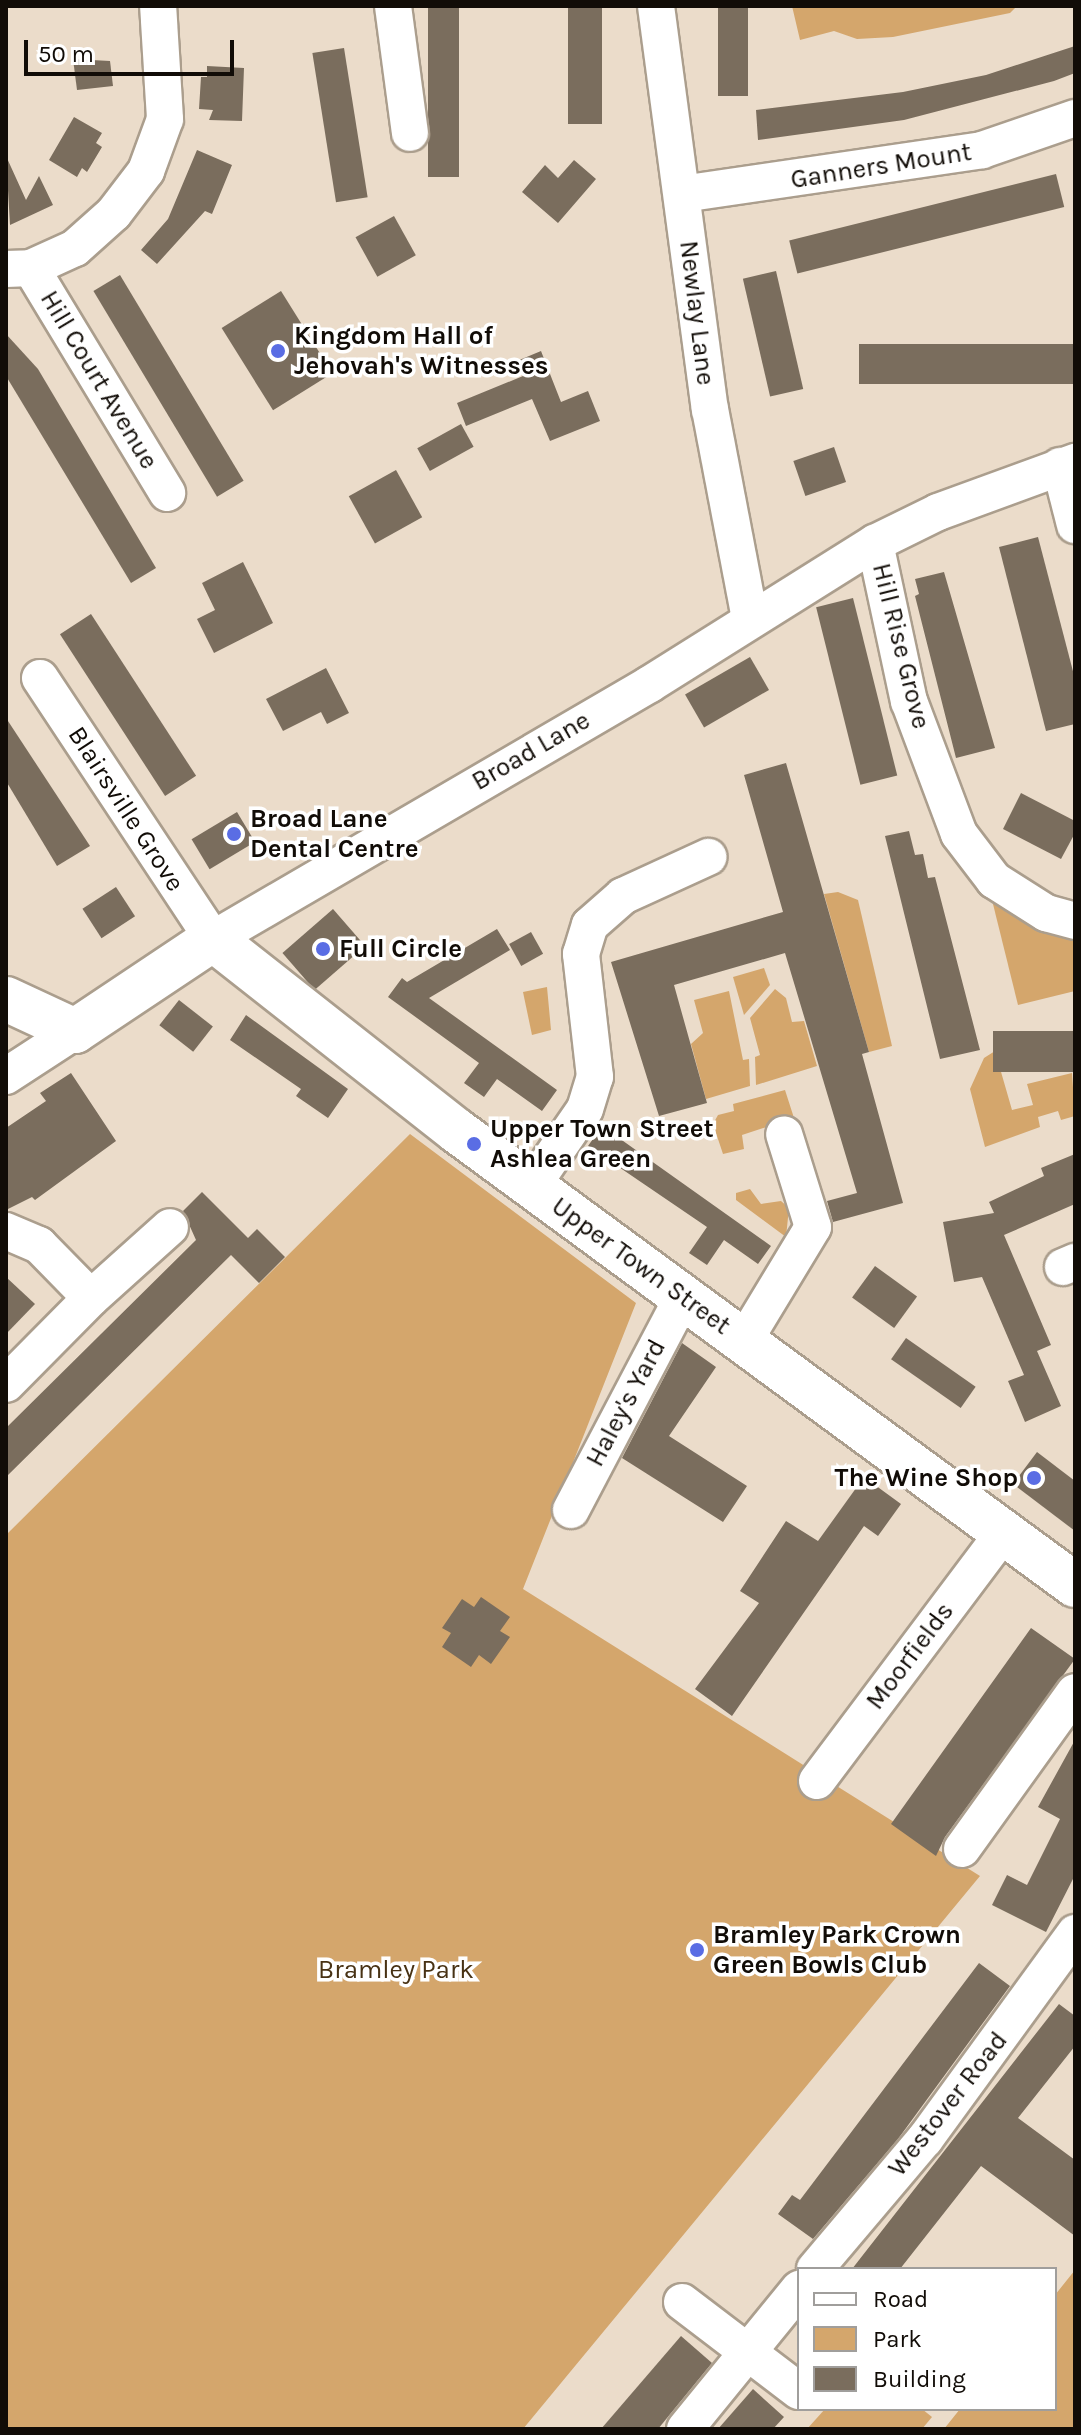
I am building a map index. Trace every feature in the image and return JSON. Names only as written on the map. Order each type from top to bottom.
[{"type":"main road","name":"Broad Lane","points":[[75,1031],[213,939]]},
{"type":"main road","name":"Upper Town Street","points":[[213,939],[532,1186],[1075,1585]]},
{"type":"main road","points":[[6,999],[75,1031]]},
{"type":"street","points":[[19,269],[75,248],[114,213],[146,171],[165,119],[158,6]]},
{"type":"street","points":[[393,6],[410,133]]},
{"type":"street","name":"Newlay Lane","points":[[656,6],[710,409],[750,619]]},
{"type":"street","name":"Ganners Mount","points":[[682,194],[982,150],[1075,118]]},
{"type":"street","name":"Hill Court Avenue","points":[[19,269],[167,493]]},
{"type":"street","points":[[1068,464],[1075,525]]},
{"type":"street","name":"Broad Lane","points":[[213,939],[650,684],[875,543],[938,512],[1068,464]]},
{"type":"street","name":"Hill Rise Grove","points":[[875,543],[909,701],[959,834],[994,880],[1046,913],[1075,921]]},
{"type":"street","name":"Blairsville Grove","points":[[40,678],[213,939]]},
{"type":"street","points":[[532,1186],[585,1109],[595,1077],[581,954],[590,925],[623,896],[708,857]]},
{"type":"street","name":"Broad Lane","points":[[6,1076],[75,1031]]},
{"type":"street","points":[[744,1341],[813,1227],[784,1134]]},
{"type":"street","points":[[6,1384],[91,1298],[170,1227]]},
{"type":"street","points":[[6,1231],[39,1245],[91,1298]]},
{"type":"street","name":"Haley's Yard","points":[[571,1510],[683,1297]]},
{"type":"street","name":"Moorfields","points":[[817,1781],[1005,1531]]},
{"type":"street","points":[[962,1849],[1075,1692]]},
{"type":"street","name":"Westover Road","points":[[817,2267],[925,2139],[1075,1933]]},
{"type":"street","points":[[685,2429],[797,2291]]},
{"type":"street","points":[[682,2302],[748,2349],[797,2389]]},
{"type":"green space","points":[[792,6],[1017,6],[1010,13],[893,37],[857,39],[834,31],[800,40]]},
{"type":"green space","points":[[838,892],[858,900],[892,1046],[869,1052],[824,894]]},
{"type":"green space","points":[[992,900],[1075,942],[1075,991],[1018,1005]]},
{"type":"green space","points":[[764,968],[770,985],[744,1015],[733,977]]},
{"type":"green space","points":[[547,987],[551,1030],[532,1035],[523,992]]},
{"type":"green space","points":[[775,989],[786,998],[792,1022],[804,1021],[817,1066],[756,1085],[755,1057],[760,1055],[750,1018]]},
{"type":"green space","points":[[729,991],[743,1060],[749,1059],[750,1086],[706,1099],[691,1044],[703,1033],[694,1000]]},
{"type":"green space","points":[[995,1051],[1012,1110],[1033,1105],[1027,1084],[1072,1073],[1075,1116],[1061,1120],[1058,1111],[1038,1117],[1040,1127],[985,1147],[970,1089],[984,1058]]},
{"type":"green space","points":[[785,1090],[794,1118],[742,1135],[744,1149],[723,1154],[713,1124],[718,1115],[734,1111],[733,1104]]},
{"type":"green space","name":"Bramley Park","points":[[410,1134],[636,1303],[523,1589],[980,1876],[523,2429],[6,2429],[6,1535]]},
{"type":"green space","points":[[750,1189],[761,1204],[781,1201],[789,1208],[786,1237],[736,1200],[736,1193]]},
{"type":"green space","points":[[1075,2270],[1075,2429],[944,2429],[958,2411],[1057,2411],[1057,2292]]},
{"type":"green space","points":[[823,2411],[924,2411],[932,2417],[922,2429],[807,2429]]},
{"type":"building","points":[[428,6],[459,6],[459,177],[428,177]]},
{"type":"building","points":[[568,6],[602,6],[602,124],[568,124]]},
{"type":"building","points":[[718,6],[748,6],[748,96],[718,96]]},
{"type":"building","points":[[1075,46],[1075,73],[1054,81],[904,120],[758,140],[756,110],[903,92],[986,75]]},
{"type":"building","points":[[344,48],[368,197],[336,202],[312,53]]},
{"type":"building","points":[[73,59],[110,61],[113,86],[77,90]]},
{"type":"building","points":[[207,66],[244,68],[242,121],[209,120],[213,110],[199,109],[201,77],[207,77]]},
{"type":"building","points":[[74,117],[102,133],[96,143],[102,147],[87,172],[82,168],[77,177],[49,160]]},
{"type":"building","points":[[197,150],[232,165],[212,214],[205,211],[157,264],[141,250],[168,219]]},
{"type":"building","points":[[6,156],[26,200],[39,176],[53,205],[10,225]]},
{"type":"building","points":[[574,160],[596,179],[558,223],[522,192],[545,165],[558,178]]},
{"type":"building","points":[[1056,174],[1064,207],[797,274],[789,241]]},
{"type":"building","points":[[394,216],[416,255],[377,277],[356,237]]},
{"type":"building","points":[[776,271],[803,389],[770,397],[743,279]]},
{"type":"building","points":[[120,275],[244,481],[217,497],[93,291]]},
{"type":"building","name":"Kingdom Hall of Jehovah's Witnesses","points":[[281,291],[332,373],[273,410],[222,328]]},
{"type":"building","points":[[6,334],[38,369],[156,568],[131,583],[6,376]]},
{"type":"building","points":[[859,344],[1075,344],[1075,384],[859,384]]},
{"type":"building","points":[[541,351],[561,402],[588,391],[600,421],[550,441],[532,399],[466,426],[457,403],[523,376],[517,361]]},
{"type":"building","points":[[461,424],[474,447],[430,471],[417,448]]},
{"type":"building","points":[[834,447],[846,482],[805,496],[793,461]]},
{"type":"building","points":[[396,470],[422,517],[375,543],[349,496]]},
{"type":"building","points":[[1038,537],[1075,679],[1075,724],[1046,731],[999,547]]},
{"type":"building","points":[[243,562],[273,623],[214,653],[197,619],[215,610],[202,583]]},
{"type":"building","points":[[944,572],[995,748],[956,758],[915,596],[919,594],[915,579]]},
{"type":"building","points":[[853,598],[897,776],[860,785],[816,607]]},
{"type":"building","points":[[91,614],[196,776],[165,796],[60,634]]},
{"type":"building","points":[[750,657],[769,690],[704,727],[685,694]]},
{"type":"building","points":[[326,668],[349,713],[327,724],[321,712],[283,731],[266,699]]},
{"type":"building","points":[[6,718],[90,846],[57,866],[6,781]]},
{"type":"building","points":[[786,763],[869,1052],[862,1054],[903,1203],[833,1222],[827,1201],[857,1193],[785,953],[674,985],[707,1103],[659,1116],[611,962],[783,912],[744,775]]},
{"type":"building","points":[[1021,793],[1075,821],[1075,833],[1061,859],[1003,829]]},
{"type":"building","points":[[237,812],[255,842],[210,869],[192,839]]},
{"type":"building","points":[[909,831],[915,855],[923,854],[928,878],[935,877],[980,1050],[940,1059],[885,836]]},
{"type":"building","points":[[116,887],[135,916],[102,938],[82,909]]},
{"type":"building","name":"Full Circle","points":[[333,909],[365,946],[315,990],[282,953]]},
{"type":"building","points":[[497,929],[510,950],[429,998],[557,1090],[542,1111],[497,1079],[484,1097],[464,1083],[479,1063],[388,997],[402,978],[407,982]]},
{"type":"building","points":[[531,932],[543,954],[521,966],[509,944]]},
{"type":"building","points":[[179,1000],[213,1026],[193,1052],[159,1025]]},
{"type":"building","points":[[246,1015],[348,1089],[328,1118],[296,1096],[301,1089],[230,1040]]},
{"type":"building","points":[[993,1031],[1075,1031],[1075,1072],[993,1072]]},
{"type":"building","points":[[71,1073],[116,1141],[35,1200],[32,1197],[6,1210],[6,1128],[46,1101],[40,1093]]},
{"type":"building","points":[[602,1126],[771,1246],[758,1264],[724,1240],[707,1265],[689,1253],[707,1227],[588,1146]]},
{"type":"building","points":[[1075,1154],[1075,1204],[1004,1235],[1051,1345],[1037,1351],[1061,1406],[1025,1422],[1008,1381],[1024,1375],[982,1277],[954,1282],[943,1222],[994,1213],[989,1202],[1044,1176],[1041,1168]]},
{"type":"building","points":[[202,1192],[248,1238],[257,1229],[285,1257],[259,1283],[231,1255],[6,1477],[6,1428],[196,1240],[183,1211]]},
{"type":"building","points":[[875,1266],[917,1297],[894,1328],[852,1298]]},
{"type":"building","points":[[6,1277],[35,1304],[6,1334]]},
{"type":"building","points":[[906,1338],[976,1387],[961,1408],[891,1359]]},
{"type":"building","points":[[682,1343],[716,1367],[669,1436],[747,1486],[723,1522],[622,1458]]},
{"type":"building","points":[[1037,1452],[1075,1481],[1075,1531],[1013,1484]]},
{"type":"building","points":[[864,1477],[901,1504],[878,1536],[864,1526],[732,1716],[695,1689],[759,1603],[740,1591],[786,1521],[818,1541]]},
{"type":"building","points":[[481,1597],[510,1617],[500,1631],[510,1637],[491,1664],[479,1655],[471,1667],[442,1647],[451,1633],[442,1628],[462,1599],[474,1607]]},
{"type":"building","points":[[1031,1628],[1075,1659],[945,1837],[936,1856],[891,1824]]},
{"type":"building","points":[[1075,1740],[1075,1875],[1046,1932],[992,1905],[1007,1875],[1027,1885],[1060,1819],[1038,1807]]},
{"type":"building","points":[[979,1963],[1010,1986],[898,2139],[813,2239],[778,2214],[792,2195],[800,2200]]},
{"type":"building","points":[[1059,2004],[1075,2016],[1075,2046],[1018,2118],[1075,2160],[1075,2236],[981,2166],[902,2267],[854,2267]]},
{"type":"building","points":[[681,2336],[712,2363],[658,2429],[601,2429]]},
{"type":"building","points":[[753,2389],[784,2417],[773,2429],[718,2429]]},
{"type":"place","name":"Kingdom Hall of Jehovah's Witnesses","points":[[278,351]]},
{"type":"place","name":"Broad Lane Dental Centre","points":[[234,834]]},
{"type":"place","name":"Full Circle","points":[[323,949]]},
{"type":"place","name":"Upper Town Street Ashlea Green","points":[[474,1144]]},
{"type":"place","name":"The Wine Shop","points":[[1034,1478]]},
{"type":"place","name":"Bramley Park Crown Green Bowls Club","points":[[697,1950]]}]
